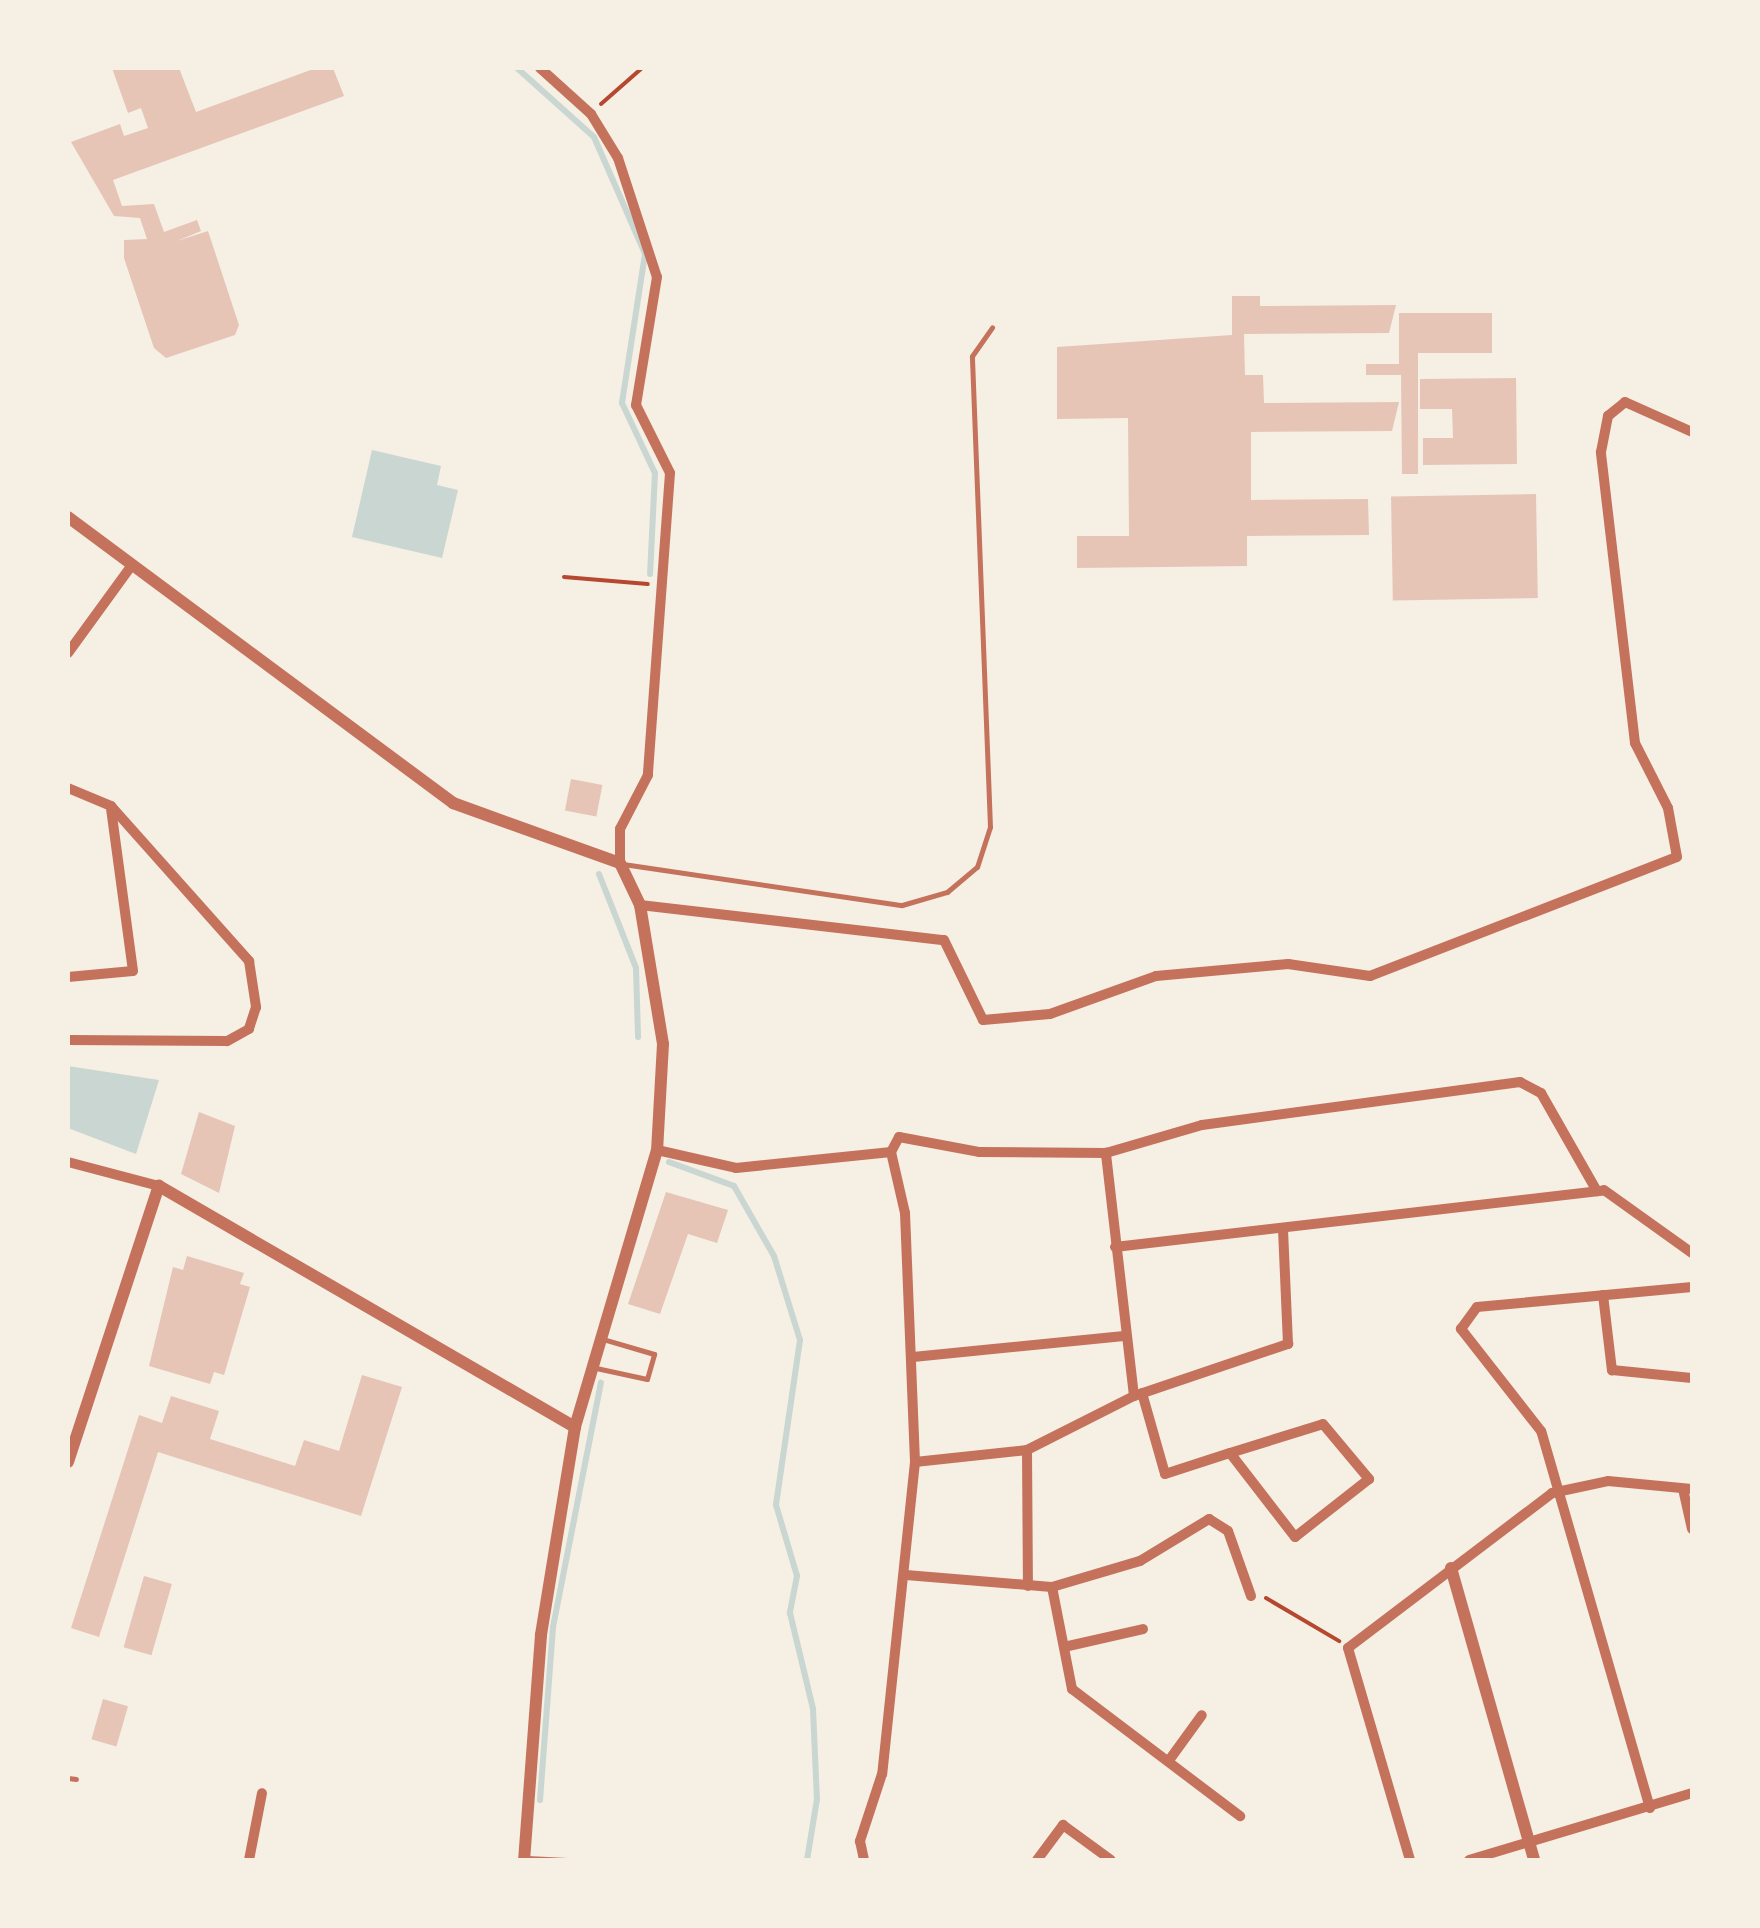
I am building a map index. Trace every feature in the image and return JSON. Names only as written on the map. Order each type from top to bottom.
[{"type":"street","points":[[524,1859],[541,1636],[576,1427],[658,1150],[663,1044],[640,905],[620,863],[620,830],[648,775],[670,473],[636,396],[655,303],[654,252],[591,114],[540,68]]},
{"type":"street","points":[[640,905],[944,940],[982,1020],[1050,1014],[1156,976],[1288,964],[1370,976],[1677,857],[1668,808],[1635,743],[1601,452],[1608,416],[1626,402],[1692,432]]},
{"type":"street","points":[[68,518],[453,804],[620,863]]},
{"type":"street","points":[[70,646],[132,565]]},
{"type":"street","points":[[68,788],[110,806],[248,961],[256,1008],[249,1029],[227,1041],[68,1040]]},
{"type":"street","points":[[68,978],[133,971],[110,806]]},
{"type":"street","points":[[864,1860],[906,1575],[915,1462],[905,1213],[891,1152],[899,1137],[979,1152],[1106,1152],[1202,1125],[1520,1082],[1540,1093],[1596,1191],[1692,1253]]},
{"type":"street","points":[[658,1150],[736,1168],[891,1152]]},
{"type":"street","points":[[1106,1152],[1124,1336],[1138,1394],[1165,1474],[1230,1453],[1323,1424],[1369,1479],[1294,1538],[1230,1453]]},
{"type":"street","points":[[68,1162],[160,1186],[576,1427]]},
{"type":"street","points":[[68,1462],[160,1186]]},
{"type":"street","points":[[1116,1247],[1596,1191]]},
{"type":"street","points":[[915,1462],[1026,1450],[1138,1394],[1288,1344],[1282,1229]]},
{"type":"street","points":[[1650,1808],[1552,1493],[1541,1431],[1461,1329],[1477,1307],[1692,1287]]},
{"type":"street","points":[[1603,1295],[1612,1370],[1692,1378]]},
{"type":"street","points":[[913,1358],[1124,1336]]},
{"type":"street","points":[[1026,1450],[1028,1586]]},
{"type":"street","points":[[1410,1860],[1348,1648],[1552,1493],[1608,1481],[1688,1489],[1692,1529]]},
{"type":"street","points":[[906,1575],[1052,1587],[1140,1562],[1209,1519],[1228,1530],[1251,1596]]},
{"type":"street","points":[[1451,1568],[1534,1860]]},
{"type":"street","points":[[1052,1587],[1072,1689],[1240,1816]]},
{"type":"street","points":[[1064,1647],[1143,1629]]},
{"type":"street","points":[[1170,1760],[1202,1715]]},
{"type":"street","points":[[249,1860],[262,1792]]},
{"type":"street","points":[[1469,1860],[1692,1793]]},
{"type":"street","points":[[1037,1860],[1063,1825],[1111,1860]]},
{"type":"lane","points":[[620,863],[902,905],[947,892],[977,867],[990,828],[972,356],[992,328]]},
{"type":"lane","points":[[594,1368],[647,1379],[654,1354],[603,1339]]},
{"type":"lane","points":[[68,1778],[76,1779]]},
{"type":"lane","points":[[524,1859],[567,1860]]},
{"type":"path","points":[[591,114],[642,68]]},
{"type":"path","points":[[564,576],[662,585]]},
{"type":"path","points":[[1251,1596],[1288,1604],[1348,1648]]},
{"type":"shaded area","points":[[372,450],[441,466],[437,485],[458,490],[442,558],[352,537]]},
{"type":"shaded area","points":[[68,1066],[159,1080],[136,1154],[68,1128]]},
{"type":"building","points":[[112,68],[179,68],[196,112],[316,68],[333,68],[344,96],[113,180],[122,206],[154,204],[164,232],[197,220],[201,231],[177,241],[208,231],[239,325],[235,335],[166,358],[154,348],[124,258],[124,240],[147,239],[140,218],[114,216],[71,142],[120,124],[124,136],[148,128],[141,108],[128,113]]},
{"type":"building","points":[[1232,296],[1260,296],[1260,306],[1396,305],[1389,333],[1244,334],[1245,375],[1263,375],[1264,403],[1399,402],[1392,431],[1251,432],[1251,500],[1368,499],[1369,535],[1247,536],[1247,566],[1077,568],[1077,536],[1129,536],[1128,418],[1057,419],[1057,347],[1232,335]]},
{"type":"building","points":[[1399,313],[1492,313],[1492,353],[1418,353],[1418,474],[1402,474],[1401,375],[1366,375],[1366,364],[1399,364]]},
{"type":"building","points":[[1516,378],[1517,464],[1423,465],[1423,438],[1453,438],[1452,409],[1420,409],[1420,379]]},
{"type":"building","points":[[1536,494],[1538,598],[1393,601],[1391,497]]},
{"type":"building","points":[[571,779],[602,785],[596,817],[565,810]]},
{"type":"building","points":[[199,1112],[235,1126],[219,1193],[181,1174]]},
{"type":"building","points":[[666,1192],[728,1210],[717,1243],[688,1234],[660,1314],[628,1304]]},
{"type":"building","points":[[187,1256],[244,1273],[240,1284],[250,1287],[224,1375],[214,1372],[210,1384],[149,1366],[173,1267],[183,1270]]},
{"type":"building","points":[[362,1375],[402,1387],[361,1516],[158,1452],[99,1637],[71,1628],[139,1415],[162,1423],[171,1396],[219,1411],[210,1439],[295,1466],[304,1440],[339,1451]]},
{"type":"building","points":[[144,1576],[172,1584],[151,1655],[124,1647]]},
{"type":"building","points":[[103,1699],[128,1706],[116,1747],[91,1739]]},
{"type":"waterway","points":[[517,68],[594,137],[645,254],[622,403],[655,473],[650,574]]},
{"type":"waterway","points":[[599,874],[636,968],[638,1037]]},
{"type":"waterway","points":[[669,1162],[734,1186],[774,1256],[800,1340],[776,1505],[797,1576],[790,1613],[813,1709],[817,1799],[807,1860]]},
{"type":"waterway","points":[[540,1800],[553,1627],[601,1383]]}]
